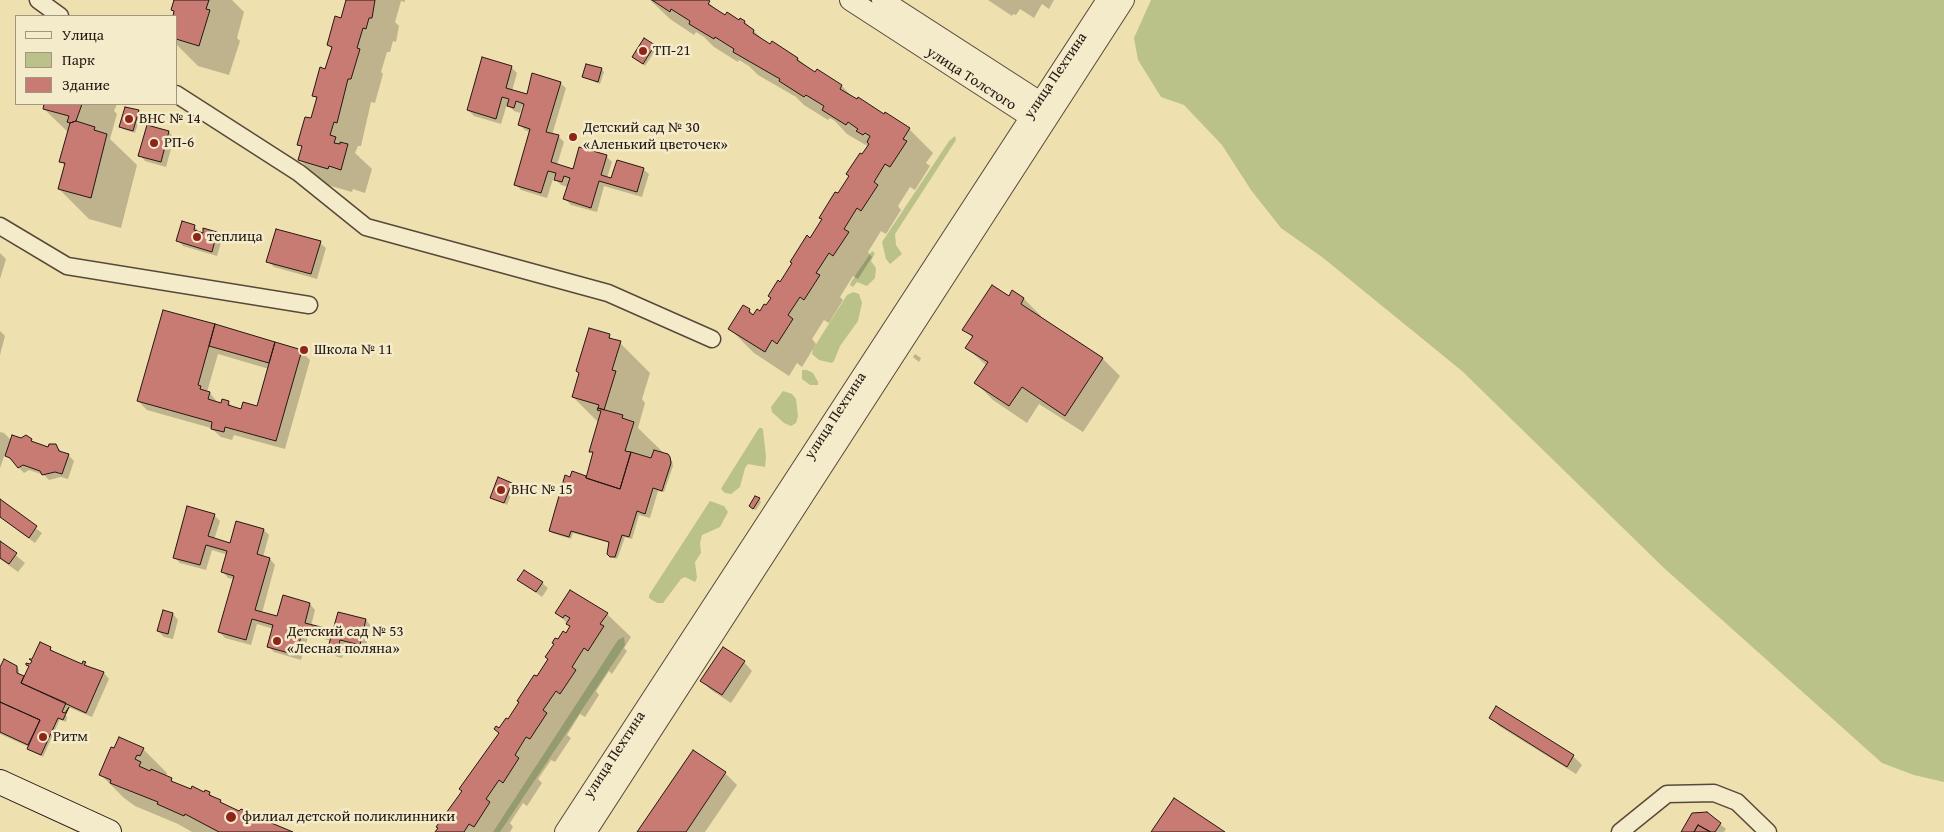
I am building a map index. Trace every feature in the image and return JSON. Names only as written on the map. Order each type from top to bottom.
[{"type":"main road","points":[[0,782],[109,832]]},
{"type":"street","points":[[38,0],[59,15]]},
{"type":"street","name":"улица Толстого","points":[[850,0],[1039,112]]},
{"type":"street","name":"улица Толстого","points":[[882,0],[1039,112]]},
{"type":"street","name":"улица Пехтина","points":[[586,832],[1039,112],[1107,0]]},
{"type":"street","name":"улица Пехтина","points":[[565,832],[851,394],[1039,112],[1124,0]]},
{"type":"street","points":[[178,95],[299,173],[366,226],[608,293],[712,338]]},
{"type":"street","points":[[0,226],[67,266],[309,305]]},
{"type":"street","points":[[1620,832],[1667,794],[1714,793],[1737,802],[1768,832]]},
{"type":"green space","points":[[1151,0],[1944,0],[1944,782],[1914,775],[1882,763],[1664,568],[1462,371],[1322,257],[1281,228],[1251,190],[1222,145],[1184,105],[1161,97],[1138,60],[1134,38]]},
{"type":"green space","points":[[955,136],[956,140],[895,234],[896,245],[902,254],[890,264],[886,259],[882,242],[949,141]]},
{"type":"green space","points":[[872,251],[875,253],[871,261],[876,268],[875,278],[867,286],[857,282],[853,287],[850,285],[851,282]]},
{"type":"green space","points":[[853,292],[859,294],[862,303],[858,321],[840,346],[832,363],[819,360],[812,354],[813,349],[847,295]]},
{"type":"green space","points":[[802,370],[813,373],[818,385],[810,385],[802,379]]},
{"type":"green space","points":[[783,391],[792,394],[796,399],[798,416],[796,423],[791,426],[784,423],[772,412],[771,407]]},
{"type":"green space","points":[[759,428],[763,430],[766,457],[765,467],[748,464],[745,468],[740,487],[731,494],[725,493],[721,489],[722,487]]},
{"type":"green space","points":[[710,501],[724,506],[728,512],[720,527],[702,535],[700,543],[701,553],[695,562],[697,578],[695,582],[685,577],[681,579],[663,603],[657,603],[649,598],[649,595]]},
{"type":"green space","points":[[624,637],[625,645],[500,832],[493,832],[618,640]]},
{"type":"building","points":[[174,0],[209,0],[206,9],[210,10],[199,46],[178,40],[178,15],[173,15],[174,11],[171,10]]},
{"type":"building","points":[[346,0],[375,0],[372,18],[369,18],[366,29],[363,28],[357,48],[360,49],[351,79],[348,79],[337,123],[334,122],[330,135],[336,137],[334,143],[348,144],[341,170],[329,166],[328,169],[298,160],[302,146],[297,145],[305,117],[311,118],[317,97],[312,96],[320,67],[325,69],[332,47],[327,45],[335,16],[341,18]]},
{"type":"building","points":[[652,0],[708,0],[710,1],[708,4],[725,15],[727,12],[739,20],[740,18],[745,21],[744,23],[754,30],[753,33],[770,44],[772,41],[815,72],[817,69],[842,85],[840,89],[857,99],[858,97],[884,114],[885,112],[910,128],[903,139],[907,141],[890,167],[885,164],[874,182],[878,185],[861,211],[857,208],[844,229],[849,232],[833,256],[829,253],[816,273],[820,275],[804,300],[800,297],[788,315],[793,319],[777,344],[772,340],[765,352],[728,329],[743,305],[750,309],[749,312],[753,315],[757,309],[760,311],[764,304],[766,305],[771,298],[768,296],[778,280],[780,282],[807,235],[810,238],[822,219],[819,218],[835,192],[838,193],[849,176],[846,174],[860,153],[862,154],[869,144],[867,142],[870,136],[856,131],[858,129],[848,122],[846,125],[822,110],[824,106],[806,95],[804,97],[779,81],[780,79],[733,52],[734,49],[689,24],[690,21],[671,9],[670,12]]},
{"type":"building","name":"ТП-21","points":[[644,38],[655,45],[643,64],[632,57]]},
{"type":"building","points":[[482,57],[512,66],[506,88],[527,94],[532,73],[561,82],[546,132],[559,135],[551,162],[573,169],[579,147],[607,155],[601,175],[611,178],[617,160],[644,168],[637,192],[599,181],[591,208],[563,199],[570,178],[564,176],[562,182],[554,180],[556,173],[548,171],[541,193],[514,185],[530,129],[518,125],[524,104],[516,101],[514,108],[507,106],[509,99],[502,97],[496,119],[467,110]]},
{"type":"building","points":[[586,64],[602,68],[598,82],[582,77]]},
{"type":"building","points":[[44,105],[82,105],[76,121],[70,123],[67,122],[69,116],[43,109]]},
{"type":"building","name":"ВНС № 14","points":[[125,107],[139,110],[133,131],[119,127]]},
{"type":"building","points":[[76,121],[95,127],[94,130],[107,134],[91,198],[58,189],[65,163],[59,162],[70,123]]},
{"type":"building","name":"РП-6","points":[[147,125],[169,131],[161,162],[138,156]]},
{"type":"building","name":"теплица","points":[[182,221],[195,225],[194,230],[203,233],[203,228],[217,232],[212,252],[176,241]]},
{"type":"building","points":[[276,229],[321,241],[311,274],[266,262]]},
{"type":"building","points":[[992,285],[1009,296],[1012,290],[1024,298],[1021,304],[1103,358],[1065,416],[1022,387],[1009,406],[974,383],[988,362],[965,348],[973,336],[962,330]]},
{"type":"building","points":[[163,310],[215,324],[198,385],[201,386],[200,389],[210,392],[208,399],[221,403],[222,399],[229,401],[228,405],[241,409],[243,402],[257,406],[275,342],[302,350],[276,441],[225,427],[224,432],[211,429],[212,422],[137,401]]},
{"type":"building","points":[[215,324],[275,342],[269,363],[209,346]]},
{"type":"building","points":[[589,328],[610,334],[609,338],[621,341],[612,370],[616,371],[604,410],[598,408],[599,405],[572,397],[579,373],[576,371]]},
{"type":"building","points":[[598,408],[623,415],[622,418],[634,422],[625,451],[631,452],[620,489],[586,478],[593,452],[589,452],[601,411],[597,410]]},
{"type":"building","points":[[12,435],[21,438],[26,435],[32,439],[31,441],[48,447],[49,444],[56,444],[59,451],[69,454],[62,474],[55,472],[42,475],[40,471],[23,465],[18,468],[10,458],[5,456]]},
{"type":"building","points":[[654,450],[668,454],[670,457],[671,463],[662,491],[653,488],[645,514],[637,511],[629,537],[622,535],[615,557],[610,557],[607,554],[609,542],[571,531],[569,537],[549,531],[565,475],[570,477],[572,471],[586,476],[586,478],[620,489],[631,452],[651,458]]},
{"type":"building","name":"ВНС № 15","points":[[498,477],[512,483],[504,503],[490,498]]},
{"type":"building","points":[[755,496],[760,498],[753,509],[749,506]]},
{"type":"building","points":[[0,499],[37,526],[29,538],[0,517]]},
{"type":"building","points":[[187,506],[215,514],[208,536],[230,543],[236,521],[264,529],[257,554],[270,558],[255,610],[277,616],[283,595],[310,603],[305,623],[333,630],[338,612],[366,619],[360,645],[340,640],[337,653],[327,651],[331,637],[303,629],[296,655],[267,647],[273,625],[252,619],[246,640],[218,632],[234,576],[221,572],[227,551],[206,545],[200,565],[173,558]]},
{"type":"building","points":[[0,541],[17,553],[9,564],[0,558]]},
{"type":"building","points":[[524,570],[543,582],[536,592],[517,580]]},
{"type":"building","points":[[570,590],[608,613],[600,624],[604,626],[588,651],[584,648],[572,667],[576,670],[560,694],[556,691],[543,710],[547,713],[530,739],[526,737],[515,755],[519,758],[503,783],[499,780],[486,799],[490,802],[474,827],[469,824],[464,832],[435,832],[438,828],[436,827],[462,791],[459,789],[499,733],[494,729],[496,726],[499,728],[506,718],[508,719],[534,675],[537,676],[548,659],[545,657],[554,644],[552,643],[555,638],[558,639],[563,631],[566,633],[570,626],[566,624],[570,618],[565,615],[563,618],[555,613]]},
{"type":"building","points":[[163,610],[173,613],[168,634],[157,631]]},
{"type":"building","points":[[40,642],[51,647],[50,650],[82,664],[83,661],[86,662],[84,665],[104,672],[86,713],[21,683],[29,666],[26,663],[30,664],[32,661],[29,659],[32,659]]},
{"type":"building","points":[[723,647],[745,661],[722,695],[700,681]]},
{"type":"building","points":[[4,659],[17,666],[17,673],[24,676],[21,683],[66,703],[62,712],[65,713],[69,707],[63,720],[58,718],[41,755],[27,749],[40,720],[0,702],[0,667]]},
{"type":"building","points":[[0,702],[40,720],[28,745],[0,732]]},
{"type":"building","points":[[1496,706],[1574,755],[1567,767],[1489,718]]},
{"type":"building","points":[[119,737],[144,748],[140,756],[137,755],[135,759],[141,762],[139,766],[172,778],[171,781],[191,789],[192,786],[204,792],[205,790],[210,792],[209,795],[221,800],[220,802],[239,811],[241,809],[258,814],[257,817],[293,832],[219,832],[185,814],[184,816],[157,804],[158,802],[110,783],[111,780],[99,775],[111,747],[114,748]]},
{"type":"building","points":[[693,750],[726,772],[686,832],[637,832]]},
{"type":"building","points":[[1174,798],[1225,832],[1151,832]]},
{"type":"building","points":[[1707,812],[1721,823],[1715,832],[1711,832],[1698,825],[1694,832],[1681,832],[1692,813]]},
{"type":"building","points":[[1698,825],[1710,832],[1694,832]]},
{"type":"place","name":"ТП-21","points":[[643,51]]},
{"type":"place","name":"ВНС № 14","points":[[129,119]]},
{"type":"place","name":"Детский сад № 30 «Аленький цветочек»","points":[[573,137]]},
{"type":"place","name":"РП-6","points":[[154,143]]},
{"type":"place","name":"теплица","points":[[197,237]]},
{"type":"place","name":"Школа № 11","points":[[304,350]]},
{"type":"place","name":"ВНС № 15","points":[[501,490]]},
{"type":"place","name":"Детский сад № 53 «Лесная поляна»","points":[[277,641]]},
{"type":"place","name":"Ритм","points":[[43,737]]},
{"type":"place","name":"филиал детской поликлинники","points":[[231,817]]}]
